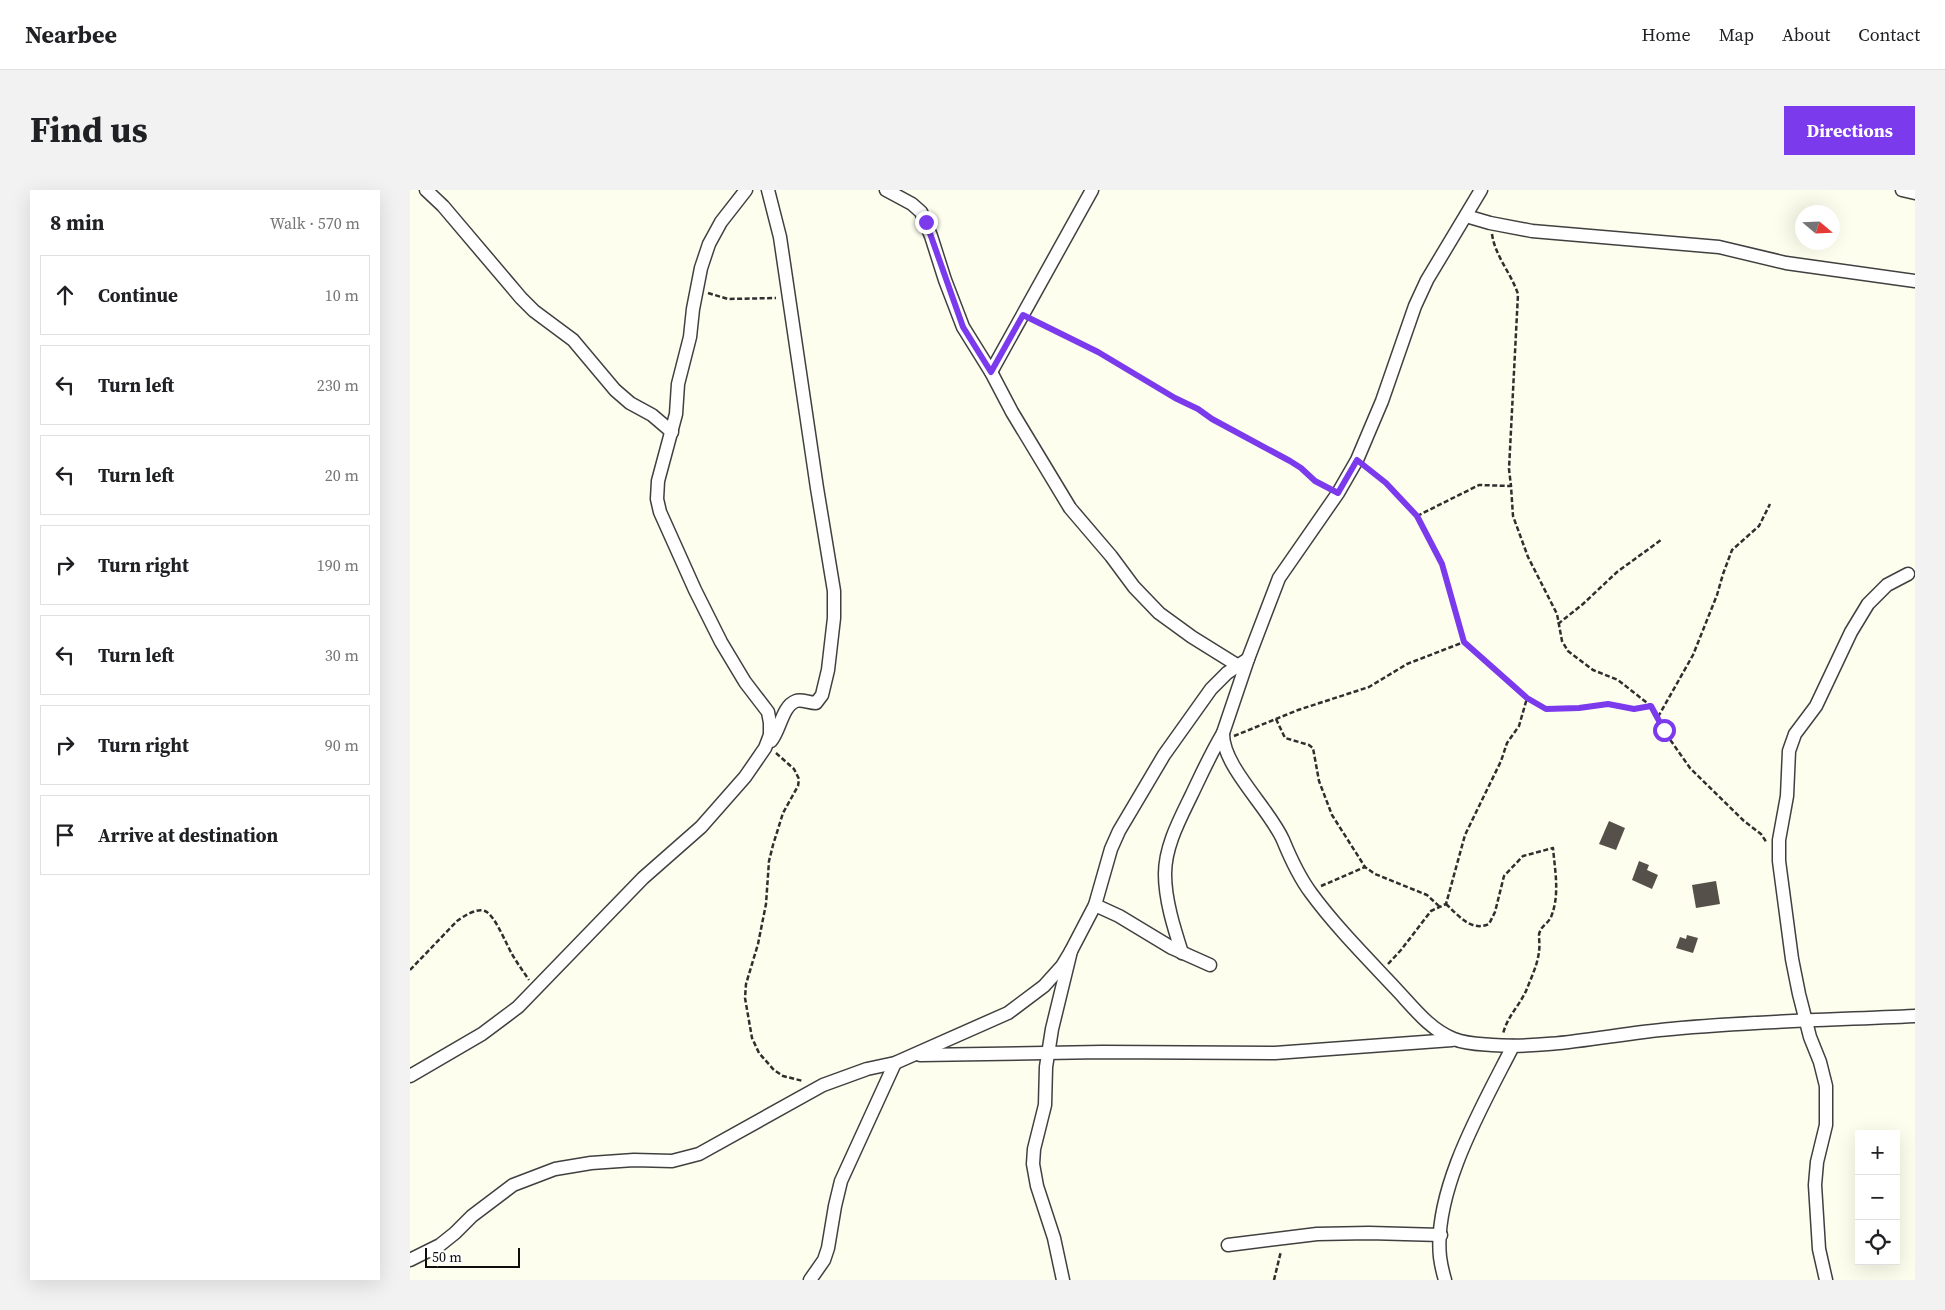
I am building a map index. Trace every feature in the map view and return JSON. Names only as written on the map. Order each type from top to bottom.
[{"type":"street","points":[[426,190],[443,206],[520,298],[573,340],[615,390],[630,403],[652,415],[672,432]]},
{"type":"street","points":[[746,190],[721,222],[709,244],[697,289],[690,337],[678,384],[672,432],[658,481],[657,499],[660,512],[721,642],[745,682],[768,712],[770,735],[766,747]]},
{"type":"street","points":[[410,1076],[500,1022],[643,878],[701,827],[745,777],[775,736],[788,709],[794,702],[798,700],[816,703],[822,695],[828,670],[834,618],[834,591],[816,488],[780,237],[768,190]]},
{"type":"street","points":[[886,190],[912,204],[921,212],[932,236],[945,280],[963,327],[1070,508],[1111,556],[1134,587],[1159,614],[1192,637],[1243,662]]},
{"type":"street","points":[[991,372],[1092,190]]},
{"type":"street","points":[[1182,953],[1168,896],[1165,875],[1166,860],[1181,818],[1211,752],[1223,737],[1243,662],[1279,578],[1338,493],[1357,460],[1382,401],[1415,306],[1428,280],[1482,190]]},
{"type":"street","points":[[1902,190],[1915,193]]},
{"type":"street","points":[[1466,216],[1490,223],[1551,232],[1719,247],[1786,263],[1915,281]]},
{"type":"street","points":[[1826,1280],[1819,1249],[1815,1186],[1817,1162],[1826,1125],[1827,1099],[1820,1062],[1806,1022],[1792,959],[1778,861],[1779,840],[1786,796],[1791,742],[1816,706],[1851,632],[1868,604],[1887,585],[1908,574]]},
{"type":"street","points":[[410,1260],[440,1245],[456,1233],[472,1216],[513,1186],[555,1169],[590,1163],[634,1160],[672,1161],[692,1156],[716,1145],[823,1085],[867,1069],[895,1063],[1008,1013],[1044,986],[1062,966],[1095,905],[1111,849],[1130,810],[1164,755],[1206,696],[1227,673],[1243,662]]},
{"type":"street","points":[[1223,737],[1235,767],[1278,829],[1309,891],[1342,931],[1432,1026],[1455,1040],[1473,1044],[1507,1046],[1556,1045],[1668,1029],[1748,1023],[1915,1016]]},
{"type":"street","points":[[1095,905],[1119,916],[1156,940],[1210,965]]},
{"type":"street","points":[[1063,1280],[1054,1238],[1037,1186],[1033,1164],[1034,1149],[1045,1105],[1048,1054],[1059,996],[1071,951]]},
{"type":"street","points":[[915,1054],[1276,1053],[1455,1040]]},
{"type":"street","points":[[1445,1280],[1440,1257],[1440,1235],[1448,1190],[1467,1138],[1507,1046]]},
{"type":"street","points":[[810,1280],[824,1260],[828,1248],[841,1182],[895,1063]]},
{"type":"street","points":[[1228,1245],[1282,1237],[1369,1233],[1440,1235]]},
{"type":"path","points":[[1490,223],[1494,247],[1514,281],[1518,294],[1509,469],[1513,516],[1528,557],[1557,614],[1562,641],[1568,651],[1579,660],[1593,670],[1618,680],[1651,706],[1664,730],[1690,768],[1744,821],[1761,834],[1778,861]]},
{"type":"path","points":[[697,289],[728,298],[788,298]]},
{"type":"path","points":[[1023,315],[1118,363],[1175,398],[1290,461],[1315,481],[1338,493]]},
{"type":"path","points":[[1357,460],[1386,483],[1417,516],[1442,564],[1464,642],[1527,698],[1546,709],[1579,708],[1608,704],[1634,709],[1651,706]]},
{"type":"path","points":[[1417,516],[1479,485],[1510,486]]},
{"type":"path","points":[[1658,717],[1693,655],[1718,595],[1732,550],[1759,526],[1770,504]]},
{"type":"path","points":[[1558,624],[1583,604],[1617,572],[1662,540]]},
{"type":"path","points":[[1223,737],[1369,687],[1407,664],[1464,642]]},
{"type":"path","points":[[1380,972],[1401,950],[1431,911],[1446,904],[1465,835],[1501,761],[1507,743],[1519,726],[1527,698]]},
{"type":"path","points":[[1276,719],[1285,738],[1313,748],[1319,781],[1332,815],[1365,867],[1375,874],[1427,895],[1440,907]]},
{"type":"path","points":[[766,747],[784,758],[794,768],[799,779],[798,786],[781,819],[769,861],[768,889],[763,921],[746,984],[746,1006],[752,1038],[759,1053],[768,1064],[783,1076],[805,1082]]},
{"type":"path","points":[[1446,904],[1471,925],[1480,928],[1489,924],[1495,912],[1504,876],[1522,856],[1553,848],[1557,884],[1555,902],[1550,919],[1543,925],[1539,935],[1538,956],[1526,992],[1510,1015],[1507,1046]]},
{"type":"path","points":[[1309,891],[1365,867]]},
{"type":"path","points":[[410,970],[457,922],[477,911],[483,911],[491,916],[512,955],[535,988]]},
{"type":"path","points":[[1274,1280],[1280,1257],[1282,1237]]},
{"type":"building","points":[[1609,821],[1625,828],[1616,850],[1599,844]]},
{"type":"building","points":[[1639,861],[1649,865],[1647,870],[1658,875],[1652,889],[1632,880]]},
{"type":"building","points":[[1716,881],[1720,904],[1696,908],[1692,885]]},
{"type":"building","points":[[1687,935],[1698,938],[1693,953],[1676,948],[1680,937],[1686,939]]},
{"type":"route","points":[[926,222],[963,327],[991,372],[1023,315],[1098,352],[1175,398],[1290,461],[1315,481],[1338,493],[1357,460],[1386,483],[1417,516],[1442,564],[1464,642],[1527,698],[1546,709],[1579,708],[1608,704],[1634,709],[1651,706],[1664,730]]}]
